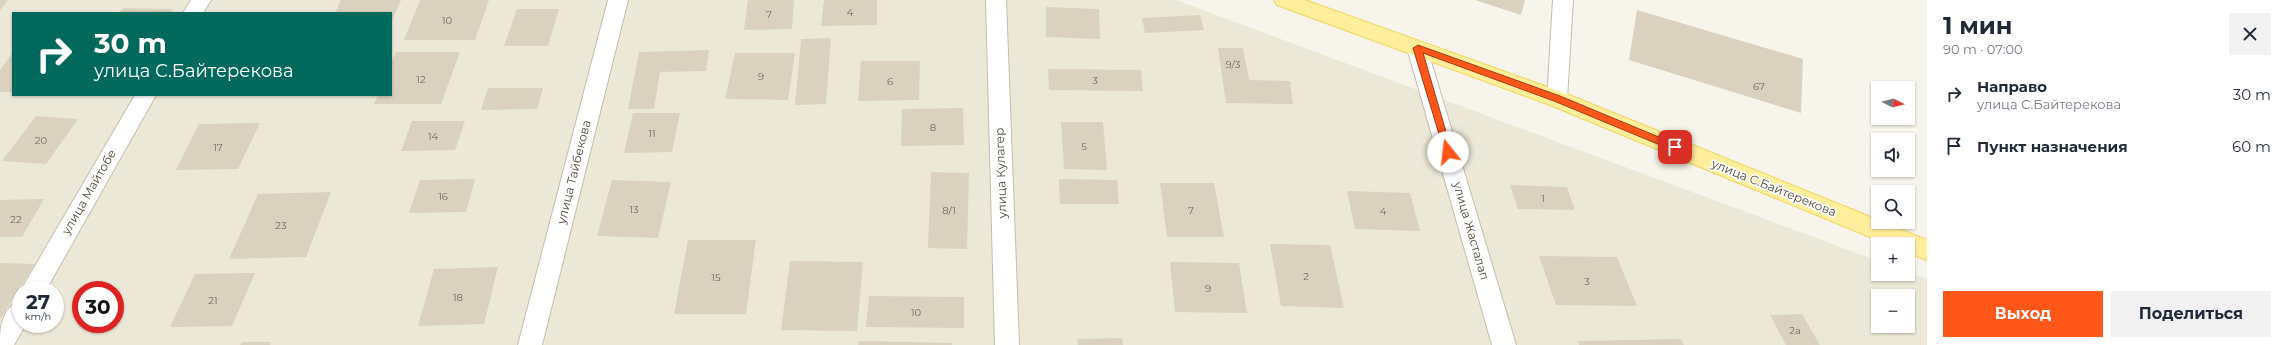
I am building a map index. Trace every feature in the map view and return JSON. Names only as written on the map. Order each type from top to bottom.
[{"type":"main road","name":"улица С.Байтерекова","points":[[1284,0],[1557,99],[1927,250]]},
{"type":"street","points":[[194,12],[201,0]]},
{"type":"street","name":"улица Тайбекова","points":[[530,345],[618,0]]},
{"type":"street","name":"улица Кулагер","points":[[996,0],[1007,345]]},
{"type":"street","points":[[1557,99],[1563,0]]},
{"type":"street","name":"улица Жасталап","points":[[1418,48],[1504,345]]},
{"type":"street","name":"улица Майтобе","points":[[38,281],[145,96]]},
{"type":"street","points":[[1,345],[12,326]]},
{"type":"shaded area","points":[[0,0],[1176,0],[1871,258],[1871,281],[1915,281],[1915,275],[1927,279],[1927,345],[0,345]]},
{"type":"building","points":[[0,0],[8,0],[0,10]]},
{"type":"building","points":[[341,0],[401,0],[392,21],[392,12],[335,12]]},
{"type":"building","points":[[420,0],[489,0],[475,40],[404,40]]},
{"type":"building","points":[[748,0],[794,0],[792,29],[744,30]]},
{"type":"building","points":[[824,0],[877,0],[877,25],[821,26]]},
{"type":"building","points":[[1475,0],[1525,0],[1521,15]]},
{"type":"building","points":[[1046,7],[1099,9],[1100,39],[1046,37]]},
{"type":"building","points":[[123,8],[173,9],[171,12],[120,12]]},
{"type":"building","points":[[517,9],[559,9],[548,46],[504,46]]},
{"type":"building","points":[[1637,10],[1803,59],[1801,113],[1629,60]]},
{"type":"building","points":[[1200,15],[1204,30],[1145,33],[1142,18]]},
{"type":"building","points":[[831,38],[826,104],[795,105],[801,39]]},
{"type":"building","points":[[1218,48],[1243,48],[1249,80],[1290,81],[1293,104],[1226,103]]},
{"type":"building","points":[[709,50],[706,71],[660,72],[654,109],[628,109],[639,52]]},
{"type":"building","points":[[396,52],[460,52],[441,104],[374,104],[378,96],[392,96],[392,61]]},
{"type":"building","points":[[12,53],[12,92],[0,92],[0,70]]},
{"type":"building","points":[[735,53],[795,53],[788,100],[725,99]]},
{"type":"building","points":[[861,61],[920,61],[919,100],[858,101]]},
{"type":"building","points":[[1048,69],[1141,70],[1143,91],[1049,90]]},
{"type":"building","points":[[488,88],[543,88],[537,109],[481,110]]},
{"type":"building","points":[[963,108],[964,145],[901,146],[902,109]]},
{"type":"building","points":[[633,113],[680,113],[672,152],[624,153]]},
{"type":"building","points":[[36,116],[78,119],[46,164],[2,161]]},
{"type":"building","points":[[412,121],[465,121],[455,150],[401,151]]},
{"type":"building","points":[[1061,122],[1103,122],[1107,170],[1064,169]]},
{"type":"building","points":[[260,123],[238,169],[176,170],[199,124]]},
{"type":"building","points":[[931,172],[969,173],[967,249],[928,248]]},
{"type":"building","points":[[475,179],[466,212],[409,213],[420,180]]},
{"type":"building","points":[[1059,179],[1117,180],[1119,204],[1060,204]]},
{"type":"building","points":[[612,180],[671,182],[658,238],[597,236]]},
{"type":"building","points":[[1160,183],[1214,183],[1224,237],[1167,237]]},
{"type":"building","points":[[1510,185],[1567,187],[1575,210],[1518,209]]},
{"type":"building","points":[[1347,191],[1410,193],[1420,231],[1355,229]]},
{"type":"building","points":[[331,192],[306,257],[229,259],[258,194]]},
{"type":"building","points":[[44,199],[22,237],[0,237],[0,200]]},
{"type":"building","points":[[688,240],[756,240],[746,314],[674,314]]},
{"type":"building","points":[[1270,244],[1330,245],[1344,308],[1281,306]]},
{"type":"building","points":[[1539,256],[1617,257],[1637,306],[1556,305]]},
{"type":"building","points":[[790,261],[863,262],[857,331],[781,330]]},
{"type":"building","points":[[1170,262],[1239,263],[1247,313],[1175,312]]},
{"type":"building","points":[[0,263],[35,264],[24,281],[12,281],[12,300],[0,319]]},
{"type":"building","points":[[498,267],[484,324],[418,326],[434,269]]},
{"type":"building","points":[[255,273],[232,326],[170,327],[195,274]]},
{"type":"building","points":[[869,296],[964,297],[964,328],[866,327]]},
{"type":"building","points":[[1802,314],[1820,345],[1786,345],[1770,315]]},
{"type":"building","points":[[1122,338],[1123,345],[1078,345],[1077,339]]},
{"type":"building","points":[[1681,339],[1684,345],[1579,345],[1578,341]]},
{"type":"building","points":[[859,341],[952,343],[952,345],[858,345]]},
{"type":"building","points":[[242,342],[271,342],[270,345],[240,345]]},
{"type":"route","points":[[1448,152],[1418,48],[1557,99],[1675,147]]}]
